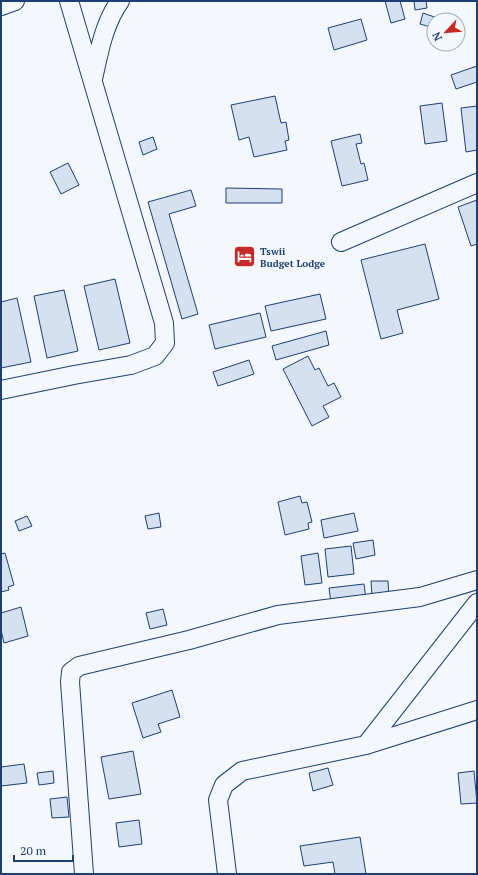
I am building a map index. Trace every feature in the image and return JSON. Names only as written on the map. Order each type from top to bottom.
[{"type":"street","points":[[1,6],[15,1]]},
{"type":"street","points":[[1,390],[74,374],[132,365],[155,356],[164,343],[164,323],[69,1]]},
{"type":"street","points":[[92,79],[112,12],[120,1]]},
{"type":"street","points":[[341,242],[477,183]]},
{"type":"street","points":[[84,874],[70,682],[71,672],[78,666],[190,640],[278,615],[420,597],[477,580]]},
{"type":"street","points":[[366,745],[477,603]]},
{"type":"street","points":[[228,874],[218,800],[224,785],[242,771],[366,745],[477,710]]},
{"type":"building","points":[[385,1],[400,1],[405,19],[391,23]]},
{"type":"building","points":[[414,1],[426,1],[427,8],[415,10]]},
{"type":"building","points":[[423,13],[426,14],[426,26],[420,24]]},
{"type":"building","points":[[361,19],[367,40],[334,50],[328,28]]},
{"type":"building","points":[[477,66],[477,82],[456,89],[451,75]]},
{"type":"building","points":[[275,96],[281,123],[286,122],[289,140],[285,141],[287,150],[254,157],[249,137],[239,140],[231,105]]},
{"type":"building","points":[[442,103],[447,141],[425,144],[420,106]]},
{"type":"building","points":[[477,106],[477,150],[466,152],[461,108]]},
{"type":"building","points":[[360,134],[362,143],[356,144],[361,164],[364,163],[368,180],[342,186],[331,141]]},
{"type":"building","points":[[153,137],[157,149],[143,155],[139,142]]},
{"type":"building","points":[[68,163],[79,185],[61,194],[50,172]]},
{"type":"building","points":[[226,188],[282,189],[282,203],[226,203]]},
{"type":"building","points":[[191,190],[196,206],[169,214],[198,314],[182,319],[148,202]]},
{"type":"building","points":[[477,200],[477,244],[471,246],[458,207]]},
{"type":"building","points":[[425,244],[439,299],[397,310],[403,333],[381,339],[361,260]]},
{"type":"building","points":[[115,279],[130,343],[99,350],[84,286]]},
{"type":"building","points":[[64,290],[78,351],[47,358],[34,296]]},
{"type":"building","points":[[320,294],[326,319],[271,331],[265,306]]},
{"type":"building","points":[[17,298],[31,362],[1,368],[1,302]]},
{"type":"building","points":[[260,313],[266,337],[215,349],[209,325]]},
{"type":"building","points":[[326,331],[329,345],[276,360],[272,346]]},
{"type":"building","points":[[308,356],[315,370],[319,368],[328,386],[334,383],[341,397],[323,406],[329,417],[312,426],[283,369]]},
{"type":"building","points":[[249,360],[254,374],[218,386],[213,372]]},
{"type":"building","points":[[300,496],[302,503],[307,502],[312,522],[308,523],[309,529],[285,535],[278,502]]},
{"type":"building","points":[[159,513],[161,527],[148,529],[145,516]]},
{"type":"building","points":[[354,513],[358,531],[324,538],[321,520]]},
{"type":"building","points":[[27,516],[32,526],[19,531],[15,521]]},
{"type":"building","points":[[373,540],[375,555],[356,559],[353,543]]},
{"type":"building","points":[[351,546],[354,574],[328,577],[325,549]]},
{"type":"building","points":[[5,553],[14,585],[8,587],[9,590],[1,592],[1,554]]},
{"type":"building","points":[[318,553],[322,583],[305,585],[301,556]]},
{"type":"building","points":[[371,581],[388,581],[389,596],[372,596]]},
{"type":"building","points":[[364,584],[366,599],[331,603],[329,588]]},
{"type":"building","points":[[21,607],[28,636],[4,643],[1,630],[1,613]]},
{"type":"building","points":[[163,609],[167,625],[150,629],[146,613]]},
{"type":"building","points":[[172,690],[180,717],[158,724],[161,732],[143,738],[132,703]]},
{"type":"building","points":[[133,751],[141,794],[109,799],[101,757]]},
{"type":"building","points":[[24,764],[27,783],[1,786],[1,767]]},
{"type":"building","points":[[328,768],[333,785],[313,791],[309,773]]},
{"type":"building","points":[[53,771],[54,783],[39,785],[37,773]]},
{"type":"building","points":[[474,771],[477,803],[461,804],[458,773]]},
{"type":"building","points":[[67,797],[69,817],[52,818],[50,799]]},
{"type":"building","points":[[139,820],[142,844],[119,847],[116,823]]},
{"type":"building","points":[[360,837],[366,874],[335,874],[333,862],[304,866],[300,846]]},
{"type":"place","name":"Tswii Budget Lodge","points":[[244,257]]}]
